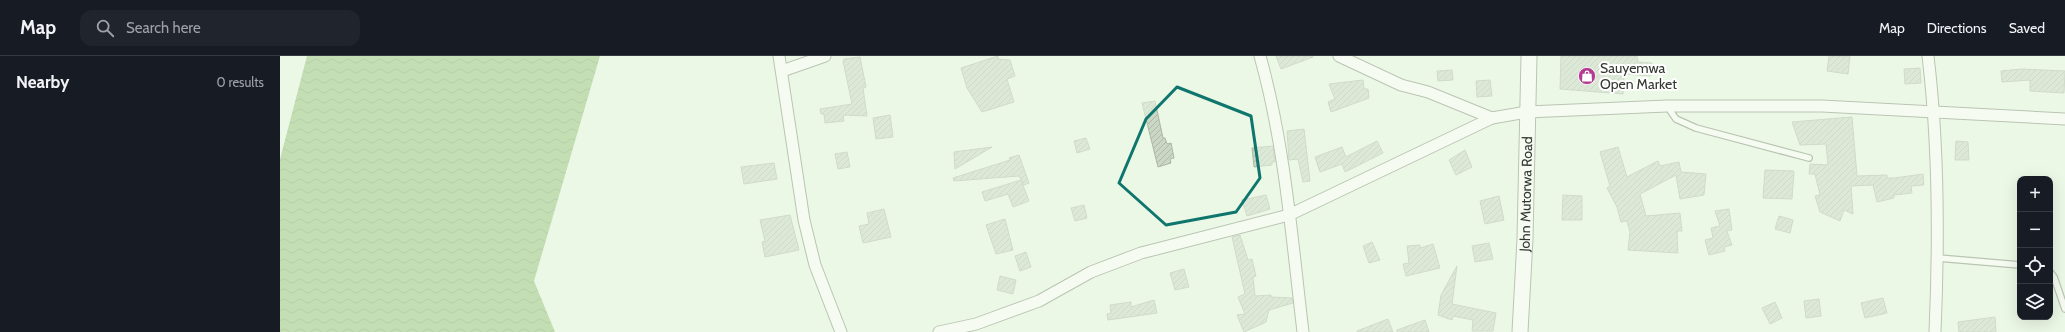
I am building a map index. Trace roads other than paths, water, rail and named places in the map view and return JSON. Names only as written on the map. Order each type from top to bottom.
[{"type":"street","points":[[779,56],[804,220],[816,265],[841,332]]},
{"type":"street","points":[[782,71],[825,56]]},
{"type":"street","points":[[1260,56],[1276,128],[1289,215],[1303,332]]},
{"type":"street","points":[[1339,56],[1401,85],[1428,92],[1492,118]]},
{"type":"street","name":"John Mutorwa Road","points":[[1520,332],[1525,239],[1529,56]]},
{"type":"street","points":[[1928,56],[1934,111],[1938,258],[1934,332]]},
{"type":"street","points":[[939,332],[976,324],[1039,301],[1091,272],[1141,253],[1289,215],[1492,118],[1527,112],[1667,106],[1822,106],[2065,119]]},
{"type":"lane","points":[[1667,106],[1676,119],[1696,128],[1809,158]]},
{"type":"lane","points":[[1938,258],[2017,265]]},
{"type":"lane","points":[[2053,276],[2065,309]]},
{"type":"water","points":[[307,56],[600,56],[534,281],[555,332],[280,332],[280,159]]},
{"type":"place","name":"Sauyemwa Open Market","points":[[1587,76]]}]
